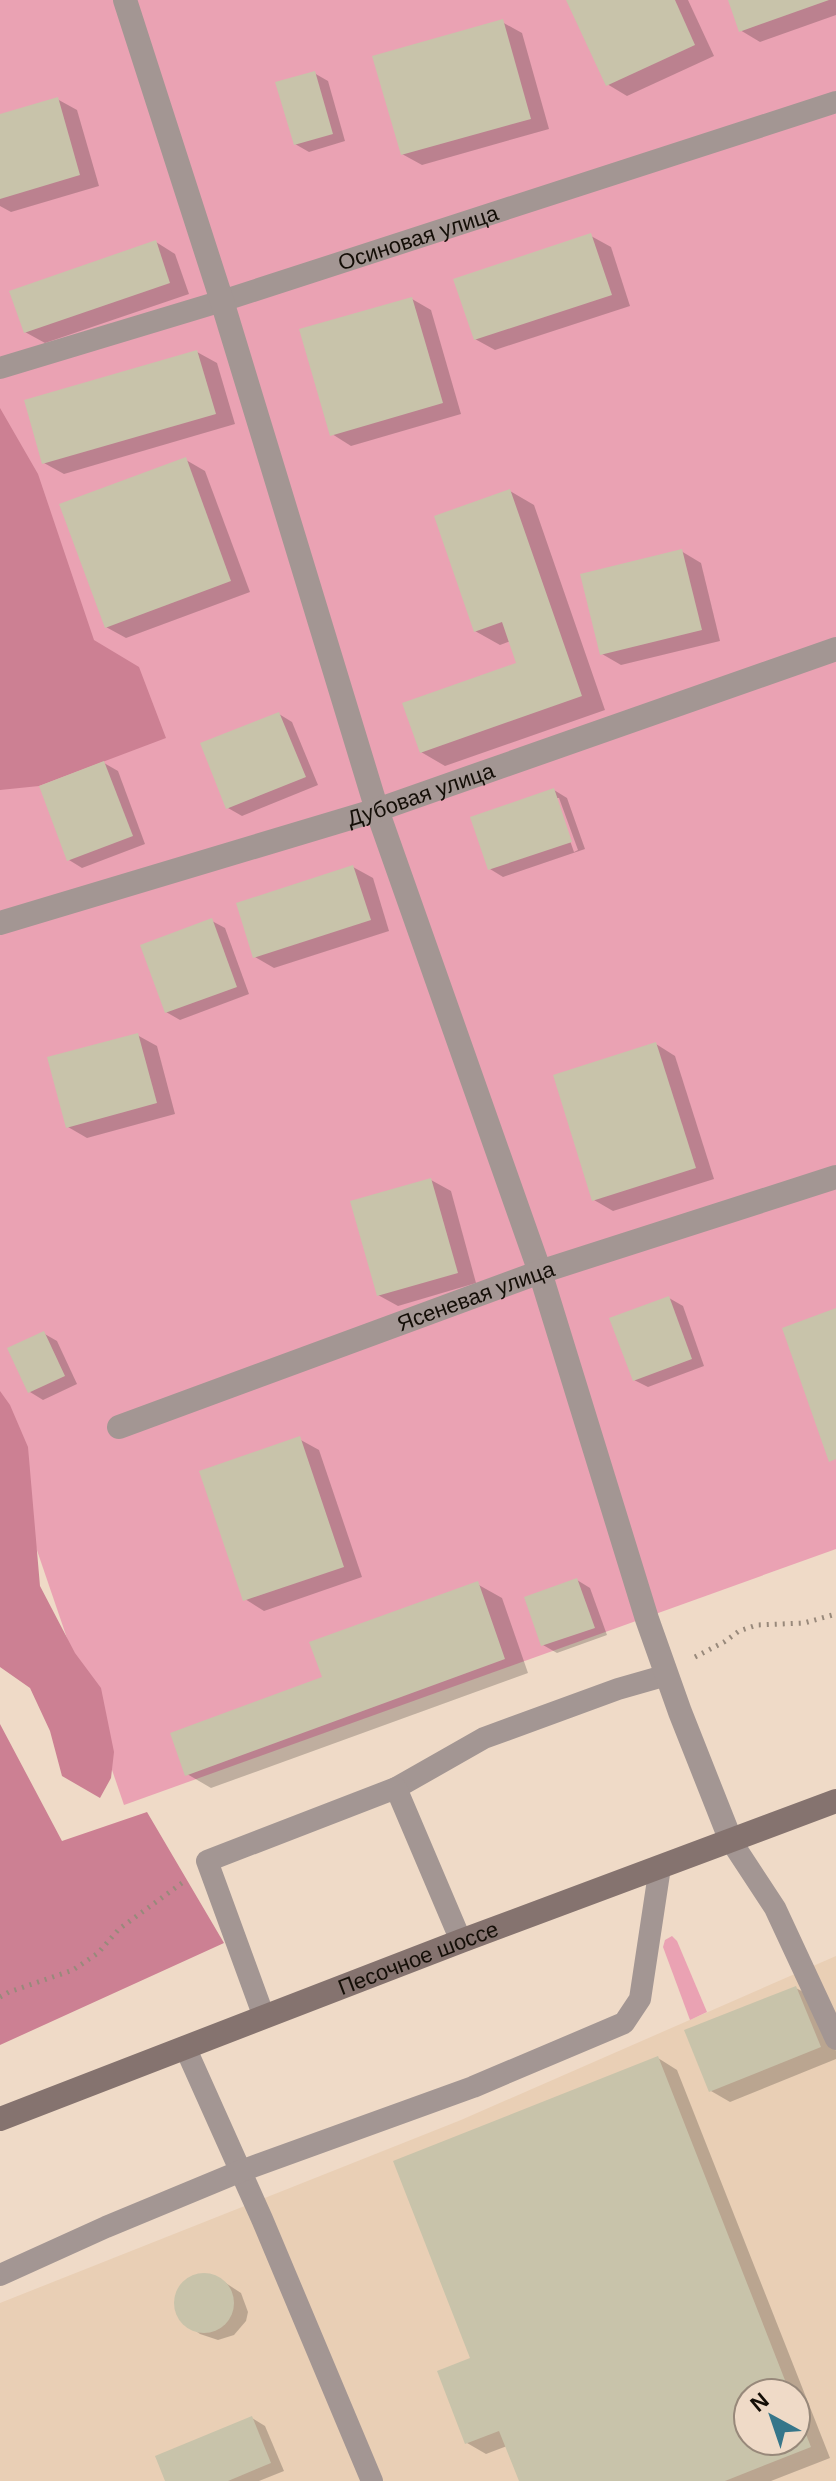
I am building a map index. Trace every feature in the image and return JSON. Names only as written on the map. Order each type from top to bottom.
[{"type":"main road","name":"Песочное шоссе","points":[[0,2119],[461,1941],[836,1801]]},
{"type":"street","points":[[125,0],[222,301],[377,810],[540,1272],[647,1619],[731,1841]]},
{"type":"street","name":"Дубовая улица","points":[[0,923],[377,810],[836,649]]},
{"type":"street","name":"Ясеневая улица","points":[[119,1427],[540,1272],[836,1177]]},
{"type":"lane","name":"Осиновая улица","points":[[0,368],[222,301],[836,102]]},
{"type":"lane","points":[[264,2017],[207,1861],[396,1788],[484,1738],[618,1689],[667,1675]]},
{"type":"lane","points":[[396,1788],[461,1941]]},
{"type":"lane","points":[[731,1841],[775,1908],[836,2039]]},
{"type":"lane","points":[[0,2275],[241,2171],[473,2087],[624,2023],[640,1999],[660,1867]]},
{"type":"lane","points":[[185,2047],[372,2481]]},
{"type":"path","points":[[667,1675],[748,1628],[804,1623],[836,1614]]},
{"type":"path","points":[[0,1997],[73,1970],[98,1953],[119,1929],[179,1883],[198,1878],[210,1868]]},
{"type":"shaded area","points":[[0,0],[836,0],[836,1549],[124,1805],[0,1442]]},
{"type":"shaded area","points":[[0,408],[38,474],[94,640],[139,667],[166,738],[39,786],[0,790]]},
{"type":"shaded area","points":[[0,1391],[10,1405],[28,1447],[40,1586],[75,1653],[101,1688],[114,1752],[111,1778],[100,1798],[62,1776],[50,1731],[30,1688],[0,1667]]},
{"type":"shaded area","points":[[0,1724],[62,1841],[147,1812],[224,1943],[0,2045]]},
{"type":"shaded area","points":[[672,1936],[677,1941],[707,2012],[690,2020],[663,1947],[665,1940]]},
{"type":"shaded area","points":[[836,1956],[836,2481],[0,2481],[0,2303],[461,2120]]},
{"type":"building","points":[[566,0],[675,0],[695,45],[606,86]]},
{"type":"building","points":[[728,0],[829,0],[739,32]]},
{"type":"building","points":[[503,19],[531,119],[401,155],[372,56]]},
{"type":"building","points":[[315,71],[333,134],[294,145],[275,82]]},
{"type":"building","points":[[58,97],[80,175],[0,199],[0,114]]},
{"type":"building","points":[[591,233],[612,295],[474,340],[453,279]]},
{"type":"building","points":[[156,240],[170,283],[24,333],[9,291]]},
{"type":"building","points":[[412,297],[443,403],[330,436],[299,329]]},
{"type":"building","points":[[197,350],[216,414],[42,464],[24,400]]},
{"type":"building","points":[[186,457],[231,581],[105,628],[59,504]]},
{"type":"building","points":[[510,489],[582,696],[420,753],[402,703],[516,663],[502,622],[474,632],[434,516]]},
{"type":"building","points":[[682,549],[702,630],[600,655],[580,574]]},
{"type":"building","points":[[279,712],[306,777],[226,809],[200,743]]},
{"type":"building","points":[[104,761],[133,836],[67,861],[39,786]]},
{"type":"building","points":[[554,788],[572,842],[488,870],[470,817]]},
{"type":"building","points":[[353,865],[371,920],[253,958],[236,903]]},
{"type":"building","points":[[212,918],[237,987],[165,1013],[140,945]]},
{"type":"building","points":[[138,1033],[157,1103],[66,1128],[47,1057]]},
{"type":"building","points":[[656,1042],[696,1168],[592,1201],[553,1075]]},
{"type":"building","points":[[431,1178],[458,1273],[377,1296],[350,1201]]},
{"type":"building","points":[[669,1296],[692,1359],[633,1381],[609,1318]]},
{"type":"building","points":[[836,1308],[836,1459],[829,1462],[782,1328]]},
{"type":"building","points":[[44,1331],[65,1376],[28,1393],[7,1348]]},
{"type":"building","points":[[300,1436],[344,1567],[243,1601],[199,1471]]},
{"type":"building","points":[[577,1578],[595,1628],[541,1646],[524,1597]]},
{"type":"building","points":[[478,1581],[505,1659],[185,1776],[170,1733],[322,1677],[309,1642]]},
{"type":"building","points":[[796,1986],[821,2047],[709,2092],[684,2030]]},
{"type":"building","points":[[658,2056],[784,2377],[732,2377],[732,2457],[786,2457],[725,2481],[519,2481],[499,2431],[465,2444],[437,2371],[470,2358],[393,2161]]},
{"type":"building","points":[[204,2273],[216,2275],[225,2282],[232,2291],[232,2315],[225,2324],[216,2331],[204,2333],[192,2331],[183,2324],[176,2315],[174,2303],[176,2291],[183,2282],[192,2275]]},
{"type":"building","points":[[252,2416],[271,2463],[228,2481],[165,2481],[155,2456]]}]
